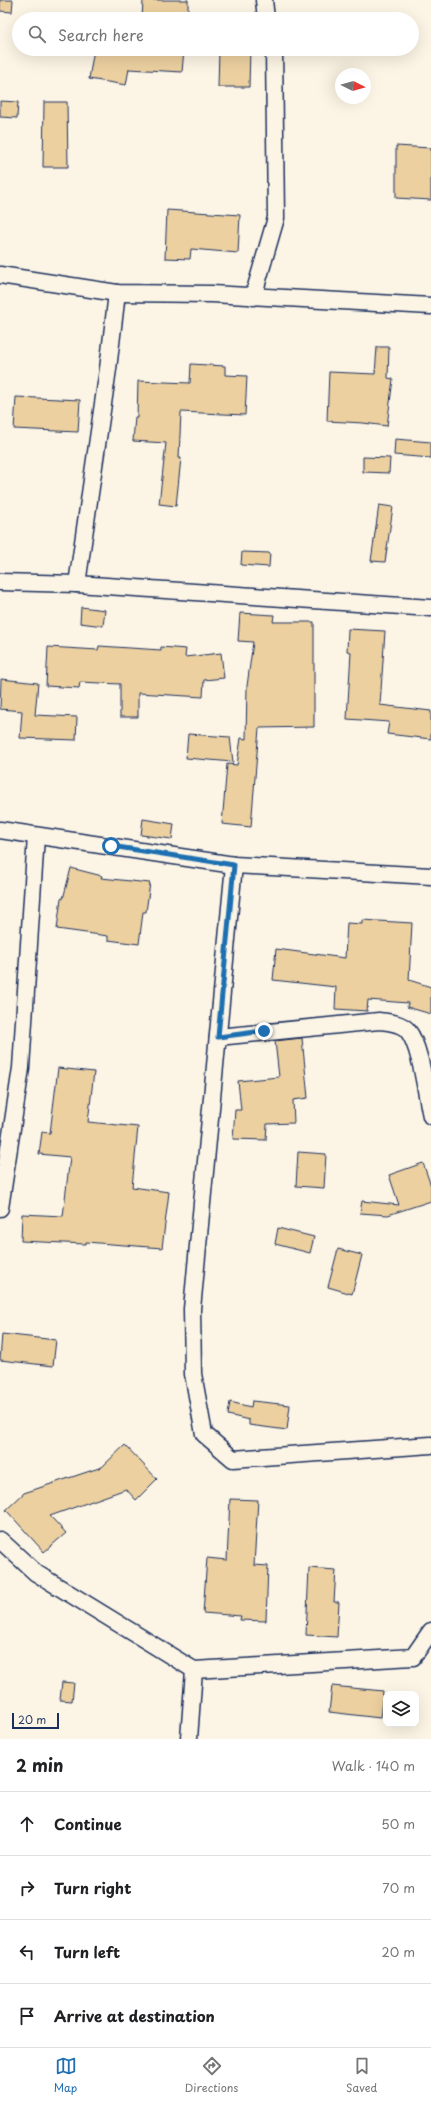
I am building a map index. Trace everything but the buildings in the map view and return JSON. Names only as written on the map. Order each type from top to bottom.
[{"type":"street","points":[[264,0],[265,12]]},
{"type":"street","points":[[253,296],[276,218],[274,56]]},
{"type":"street","points":[[0,275],[117,293],[253,296],[431,306]]},
{"type":"street","points":[[77,584],[108,369],[117,293]]},
{"type":"street","points":[[0,582],[77,584],[431,608]]},
{"type":"street","points":[[0,830],[234,865],[431,876]]},
{"type":"street","points":[[0,1208],[21,1068],[36,836]]},
{"type":"street","points":[[234,865],[192,1309],[193,1374],[204,1434],[233,1459],[431,1445]]},
{"type":"street","points":[[218,1037],[379,1022],[399,1025],[407,1030],[415,1043],[431,1116]]},
{"type":"street","points":[[0,1540],[36,1573],[194,1670],[413,1657],[431,1631]]},
{"type":"street","points":[[188,1739],[194,1670]]},
{"type":"route","points":[[111,846],[234,865],[218,1037],[264,1031]]}]
